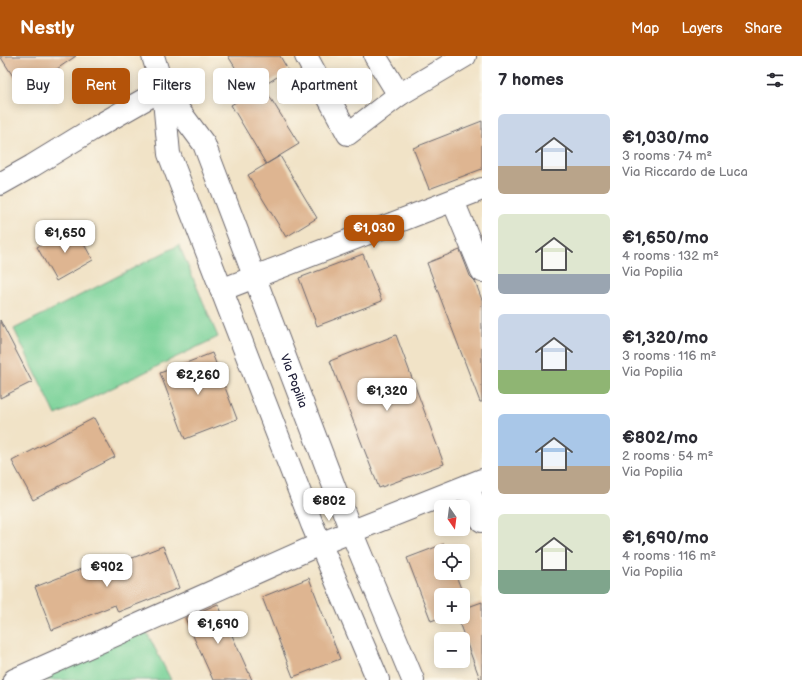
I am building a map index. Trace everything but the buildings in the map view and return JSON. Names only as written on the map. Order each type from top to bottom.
[{"type":"street","name":"Via Popilia","points":[[153,56],[157,68]]},
{"type":"street","points":[[306,56],[348,134],[399,96],[465,56]]},
{"type":"street","points":[[375,56],[399,96]]},
{"type":"street","points":[[0,184],[138,104]]},
{"type":"street","name":"Via Popilia","points":[[164,104],[169,154],[320,544],[378,680]]},
{"type":"street","name":"Via Popilia","points":[[174,104],[204,144],[351,531],[413,680]]},
{"type":"street","points":[[221,290],[482,189]]},
{"type":"street","points":[[453,201],[482,271]]},
{"type":"street","points":[[14,680],[320,544],[474,483],[482,521]]},
{"type":"green space","points":[[179,245],[218,337],[56,415],[14,329]]},
{"type":"green space","points":[[142,623],[171,680],[14,680]]}]
